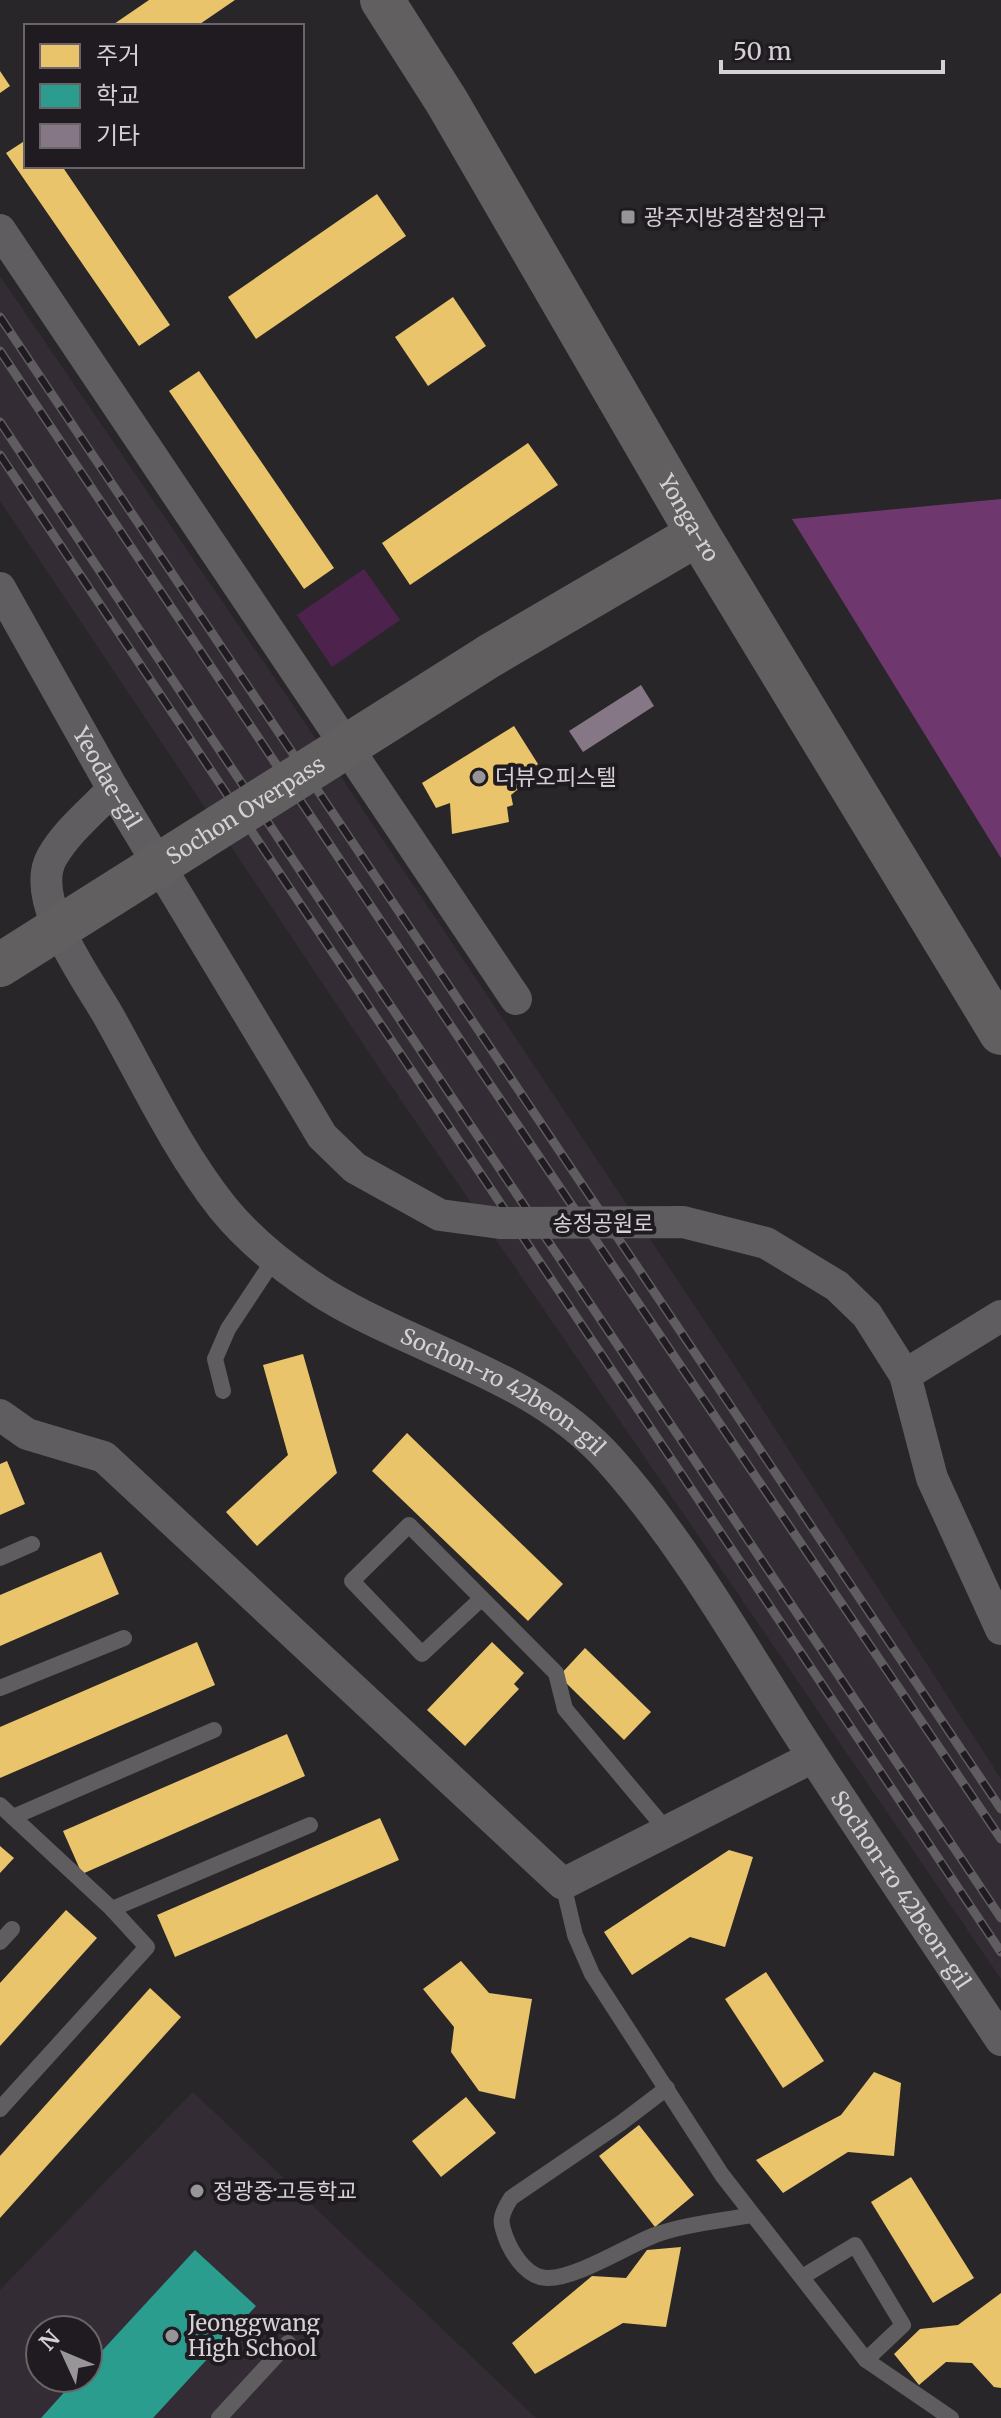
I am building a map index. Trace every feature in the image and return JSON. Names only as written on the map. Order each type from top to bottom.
[{"type":"street","name":"Yonga-ro","points":[[382,0],[447,102],[698,534],[1001,1033]]},
{"type":"street","points":[[0,230],[516,999]]},
{"type":"street","name":"Sochon Overpass","points":[[0,965],[491,655],[698,534]]},
{"type":"street","name":"Yeodae-gil","points":[[0,588],[113,789],[294,1089]]},
{"type":"street","name":"Sochon-ro 42beon-gil","points":[[113,789],[73,829],[51,857],[44,878],[50,908],[70,950],[195,1169],[226,1211],[275,1258],[322,1293],[403,1336],[500,1378],[585,1433],[641,1496],[685,1557],[1001,2040]]},
{"type":"street","name":"송정공원로","points":[[294,1089],[322,1136],[355,1168],[440,1215],[500,1223],[683,1222],[766,1243],[837,1286],[867,1315],[905,1375],[932,1478],[1001,1629]]},
{"type":"street","points":[[905,1375],[1001,1316]]},
{"type":"street","points":[[0,1415],[27,1434],[104,1457],[563,1884],[813,1757]]},
{"type":"lane","points":[[223,1391],[215,1359],[228,1329],[275,1258]]},
{"type":"lane","points":[[481,1599],[422,1654],[352,1581],[409,1525],[556,1673],[565,1709],[668,1832]]},
{"type":"lane","points":[[0,1558],[32,1544]]},
{"type":"lane","points":[[0,1688],[124,1638]]},
{"type":"lane","points":[[13,1817],[214,1730]]},
{"type":"lane","points":[[0,1805],[112,1909],[147,1947],[0,2109]]},
{"type":"lane","points":[[112,1909],[310,1825]]},
{"type":"lane","points":[[563,1884],[575,1935],[592,1974],[722,2175],[866,2360],[951,2418]]},
{"type":"lane","points":[[0,1942],[12,1929]]},
{"type":"lane","points":[[667,2088],[511,2198],[501,2214],[502,2228],[512,2252],[528,2272],[545,2279],[563,2276],[657,2235],[752,2215]]},
{"type":"lane","points":[[802,2277],[855,2245],[903,2325],[866,2360]]},
{"type":"lane","points":[[219,2418],[288,2343]]},
{"type":"shaded area","points":[[0,276],[297,711],[734,1365],[1001,1779],[1001,1979],[394,1090],[0,501]]},
{"type":"shaded area","points":[[1001,499],[1001,858],[792,519]]},
{"type":"shaded area","points":[[364,569],[400,620],[332,667],[297,615]]},
{"type":"shaded area","name":"정광중·고등학교","points":[[193,2092],[536,2418],[0,2418],[0,2290]]},
{"type":"building: 주거","points":[[149,0],[235,0],[200,24],[114,24]]},
{"type":"building: 주거","points":[[0,71],[10,86],[0,93]]},
{"type":"building: 주거","points":[[24,141],[24,168],[63,168],[170,325],[139,346],[6,153]]},
{"type":"building: 주거","points":[[377,194],[406,236],[256,339],[228,297]]},
{"type":"building: 주거","points":[[453,297],[486,346],[428,386],[395,337]]},
{"type":"building: 주거","points":[[199,371],[334,568],[304,589],[169,391]]},
{"type":"building: 주거","points":[[528,443],[558,485],[410,585],[382,543]]},
{"type":"building: 주거","name":"더뷰오피스텔","points":[[514,726],[538,764],[525,774],[529,780],[511,795],[513,805],[507,807],[509,822],[452,834],[450,803],[436,808],[422,783]]},
{"type":"building: 주거","points":[[303,1354],[337,1473],[257,1546],[226,1512],[288,1455],[263,1365]]},
{"type":"building: 주거","points":[[407,1433],[563,1584],[528,1621],[372,1471]]},
{"type":"building: 주거","points":[[7,1461],[25,1504],[0,1515],[0,1464]]},
{"type":"building: 주거","points":[[101,1552],[119,1594],[0,1646],[0,1595]]},
{"type":"building: 주거","points":[[197,1642],[215,1685],[0,1778],[0,1727]]},
{"type":"building: 주거","points":[[492,1642],[524,1673],[514,1684],[519,1689],[465,1746],[427,1710]]},
{"type":"building: 주거","points":[[585,1648],[651,1712],[624,1740],[559,1676]]},
{"type":"building: 주거","points":[[287,1734],[305,1776],[82,1874],[63,1831]]},
{"type":"building: 주거","points":[[380,1818],[399,1860],[175,1957],[157,1915]]},
{"type":"building: 주거","points":[[0,1846],[14,1858],[0,1873]]},
{"type":"building: 주거","points":[[729,1850],[753,1857],[725,1947],[690,1937],[632,1975],[604,1932]]},
{"type":"building: 주거","points":[[66,1910],[97,1938],[0,2046],[0,1983]]},
{"type":"building: 주거","points":[[461,1961],[489,1993],[532,1999],[515,2099],[479,2091],[451,2052],[454,2027],[423,1989]]},
{"type":"building: 주거","points":[[766,1972],[824,2061],[783,2088],[725,1999]]},
{"type":"building: 주거","points":[[150,1988],[181,2017],[0,2218],[0,2156]]},
{"type":"building: 주거","points":[[874,2072],[901,2083],[894,2156],[848,2152],[783,2193],[756,2160],[841,2115]]},
{"type":"building: 주거","points":[[466,2097],[496,2133],[441,2177],[412,2141]]},
{"type":"building: 주거","points":[[639,2125],[694,2195],[655,2227],[599,2156]]},
{"type":"building: 주거","points":[[911,2177],[974,2278],[933,2303],[871,2202]]},
{"type":"building: 주거","points":[[681,2247],[666,2327],[623,2323],[535,2374],[512,2343],[592,2276],[626,2278],[647,2250]]},
{"type":"building: 주거","points":[[1001,2293],[1001,2388],[994,2387],[972,2363],[946,2362],[919,2385],[894,2354],[920,2329],[958,2325]]},
{"type":"building: 학교","name":"Jeonggwang High School","points":[[195,2250],[256,2306],[153,2418],[41,2418],[63,2394],[104,2394],[104,2349]]},
{"type":"building: 기타","points":[[641,685],[654,706],[583,752],[569,731]]},
{"type":"railway","points":[[0,317],[1001,1809]]},
{"type":"railway","points":[[0,351],[481,1071],[1001,1839]]},
{"type":"railway","points":[[0,422],[1001,1918]]},
{"type":"railway","points":[[0,455],[1001,1952]]},
{"type":"place","name":"광주지방경찰청입구","points":[[628,217]]},
{"type":"place","name":"더뷰오피스텔","points":[[479,777]]},
{"type":"place","name":"정광중·고등학교","points":[[197,2191]]},
{"type":"place","name":"Jeonggwang High School","points":[[172,2336]]}]
